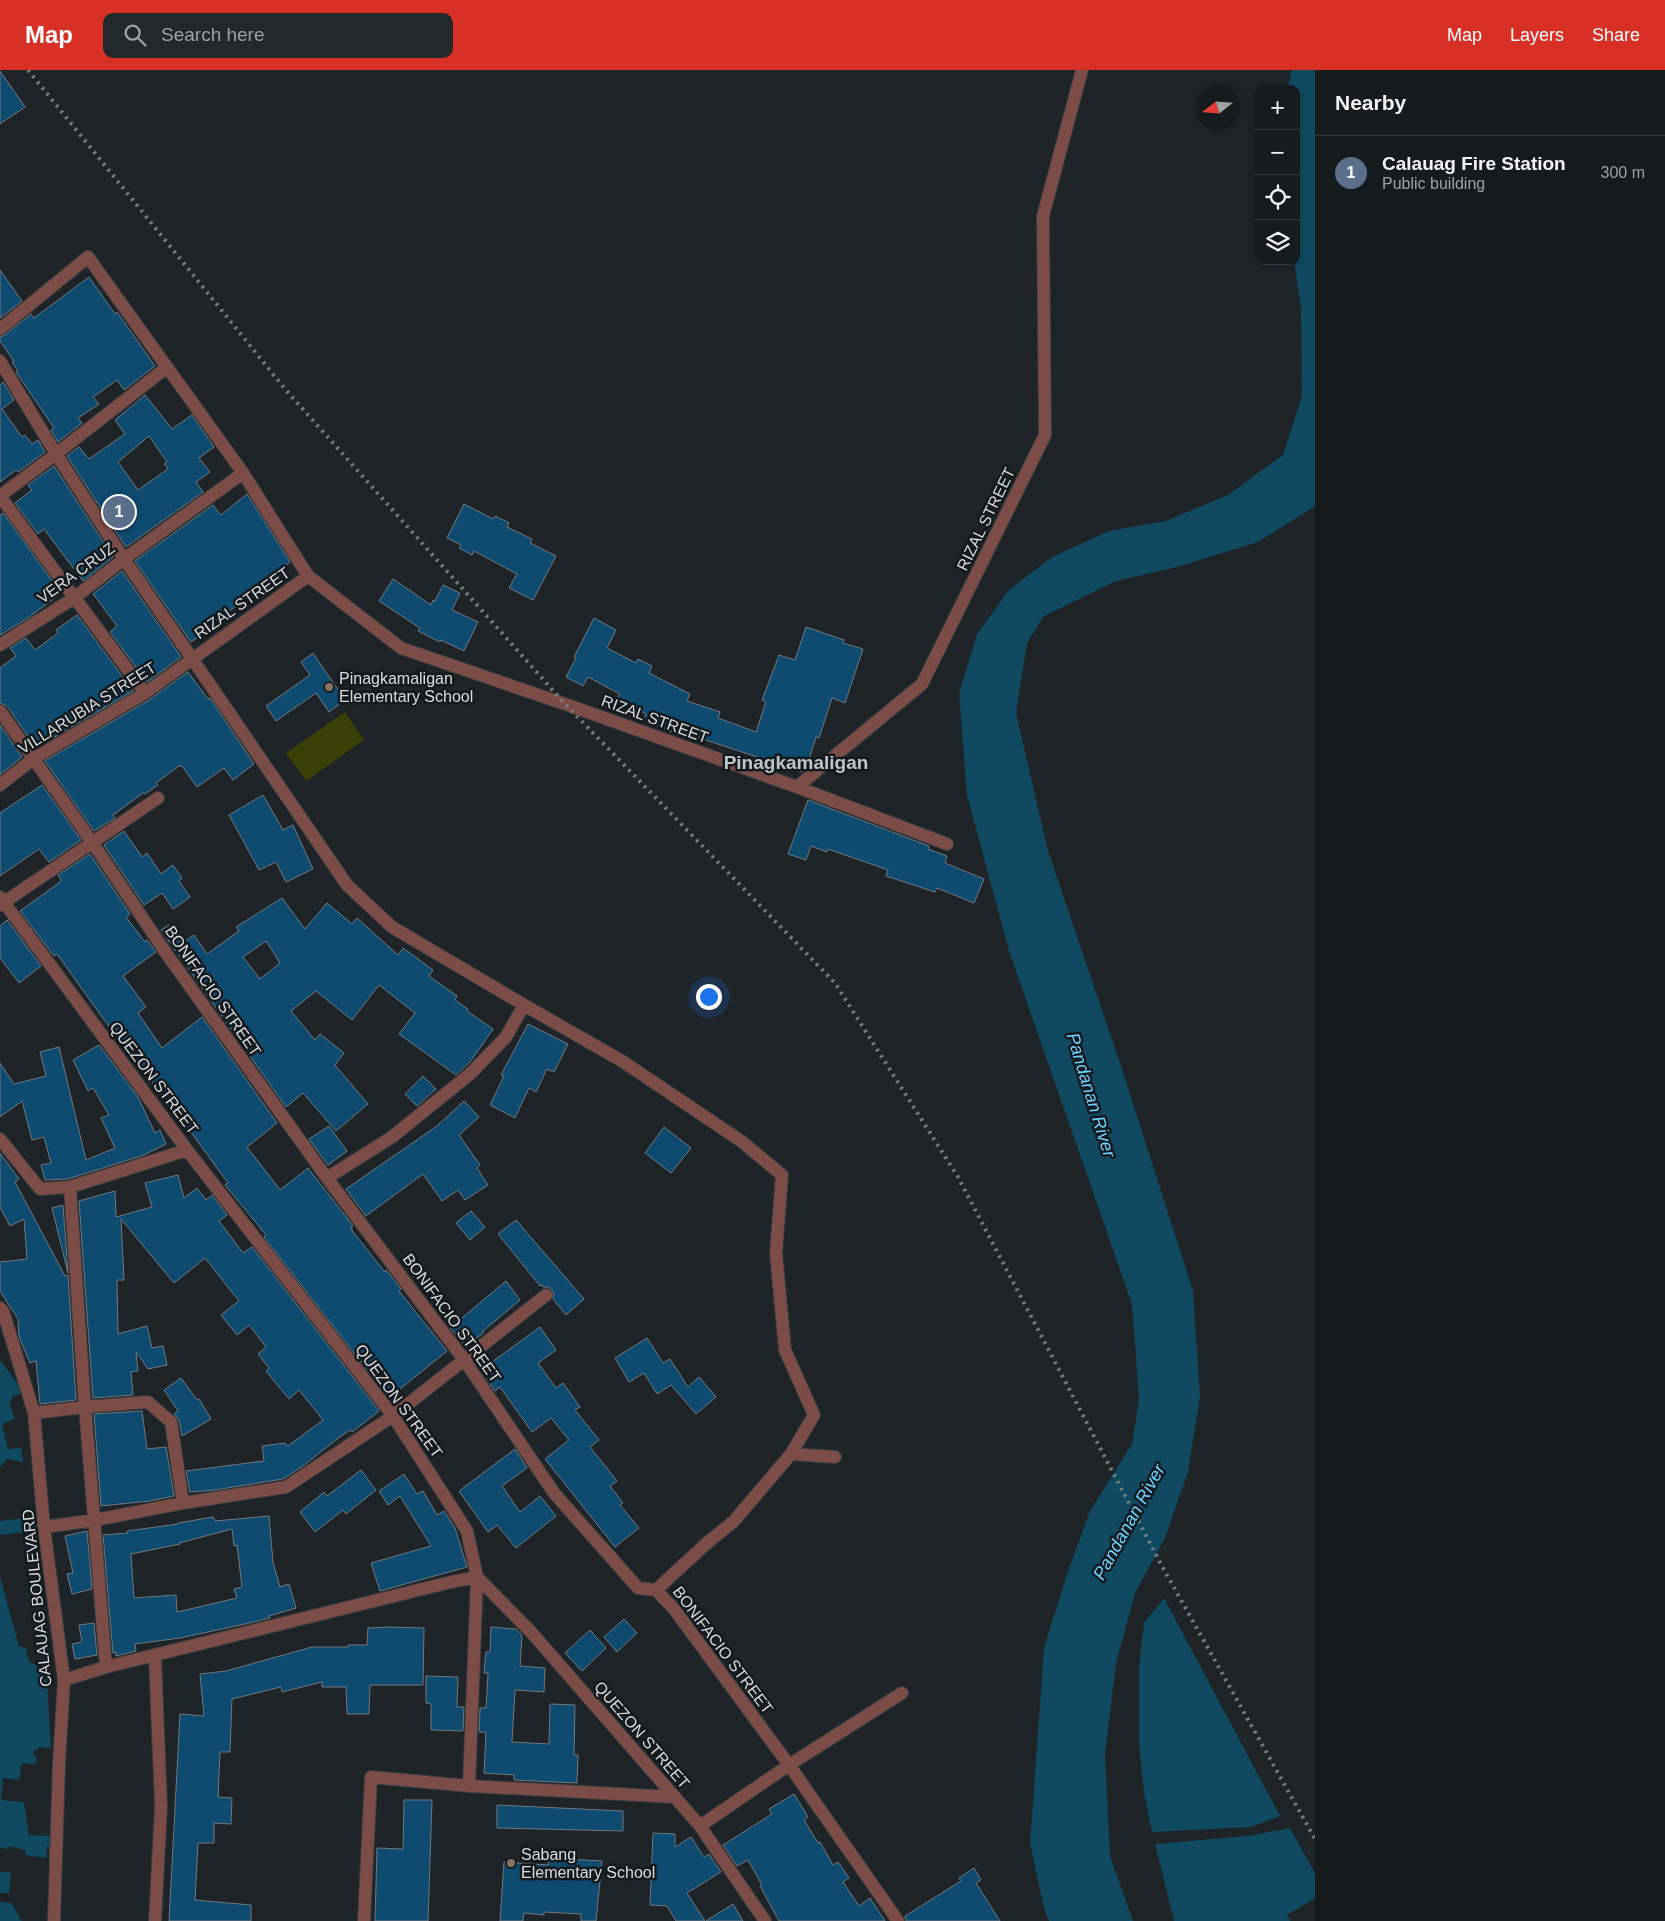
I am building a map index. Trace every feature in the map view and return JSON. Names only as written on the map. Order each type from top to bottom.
[{"type":"street","name":"RIZAL STREET","points":[[0,361],[56,454],[124,559],[192,658],[308,576],[401,648],[797,786],[922,684],[1045,435],[1043,216],[1082,70]]},
{"type":"street","points":[[0,329],[88,257],[243,473],[308,576]]},
{"type":"street","points":[[145,692],[0,496],[166,368]]},
{"type":"street","name":"VERA CRUZ","points":[[0,645],[74,598],[124,559],[243,473]]},
{"type":"street","points":[[192,658],[346,885],[392,928],[622,1061],[740,1141],[782,1175],[776,1253],[785,1350],[814,1415],[791,1454],[734,1521],[656,1590]]},
{"type":"street","name":"VILLARUBIA STREET","points":[[0,785],[33,759],[145,692],[192,658]]},
{"type":"street","name":"BONIFACIO STREET","points":[[0,711],[92,842],[166,954],[328,1178],[465,1361],[554,1493],[638,1588],[656,1590],[674,1609],[789,1765],[898,1921]]},
{"type":"street","points":[[797,786],[947,844]]},
{"type":"street","points":[[1,902],[158,798]]},
{"type":"street","name":"QUEZON STREET","points":[[1,902],[187,1150],[393,1416],[468,1530],[477,1577],[532,1632],[700,1826],[765,1921]]},
{"type":"street","points":[[328,1178],[392,1137],[470,1074],[506,1037],[524,1005]]},
{"type":"street","points":[[0,1139],[40,1189],[70,1187],[187,1150]]},
{"type":"street","points":[[70,1187],[106,1667]]},
{"type":"street","points":[[44,1527],[95,1520],[183,1503],[286,1488],[393,1416],[465,1361],[546,1295]]},
{"type":"street","name":"CALAUAG BOULEVARD","points":[[0,1308],[3,1312],[34,1413],[44,1527],[64,1680],[59,1763],[54,1921]]},
{"type":"street","points":[[34,1413],[148,1402],[171,1422],[183,1503]]},
{"type":"street","points":[[791,1454],[835,1457]]},
{"type":"street","points":[[64,1680],[106,1667],[477,1577],[469,1786]]},
{"type":"street","points":[[155,1656],[161,1806],[155,1921]]},
{"type":"street","points":[[700,1826],[789,1765],[902,1693]]},
{"type":"street","points":[[364,1921],[371,1777],[469,1786],[674,1797]]},
{"type":"green space","points":[[345,712],[364,740],[306,781],[286,753]]},
{"type":"water","name":"Pandanan River","points":[[1292,70],[1315,70],[1315,506],[1258,542],[1177,567],[1116,581],[1044,616],[1027,643],[1016,713],[1048,851],[1122,1069],[1193,1291],[1200,1397],[1188,1472],[1165,1538],[1135,1593],[1116,1663],[1105,1754],[1110,1856],[1133,1921],[1049,1921],[1044,1908],[1030,1844],[1044,1648],[1067,1574],[1090,1511],[1132,1444],[1139,1399],[1132,1304],[1009,951],[967,795],[959,694],[977,634],[1009,590],[1052,557],[1109,531],[1166,521],[1228,495],[1283,455],[1302,396],[1301,307],[1295,265],[1300,265],[1300,85],[1288,85]]},
{"type":"water","points":[[0,1360],[24,1392],[12,1397],[12,1400],[9,1401],[15,1419],[2,1424],[8,1449],[21,1448],[23,1462],[7,1459],[0,1467]]},
{"type":"water","points":[[40,1516],[35,1531],[0,1535],[0,1521]]},
{"type":"water","points":[[0,1577],[19,1646],[26,1648],[29,1662],[36,1665],[47,1679],[51,1748],[38,1747],[38,1750],[34,1750],[33,1755],[36,1756],[36,1764],[22,1763],[19,1780],[3,1778],[1,1800],[24,1802],[29,1835],[54,1836],[53,1846],[47,1846],[46,1858],[25,1855],[25,1850],[9,1846],[7,1849],[0,1848]]},
{"type":"water","points":[[1164,1598],[1280,1816],[1251,1827],[1152,1832],[1144,1793],[1139,1743],[1139,1667],[1144,1623]]},
{"type":"water","points":[[1290,1828],[1315,1873],[1315,1898],[1287,1915],[1290,1921],[1174,1921],[1155,1844],[1248,1836]]},
{"type":"water","points":[[0,1869],[1,1872],[11,1872],[9,1893],[0,1893]]},
{"type":"water","points":[[0,1902],[12,1903],[21,1921],[0,1921]]},
{"type":"building","points":[[0,71],[25,107],[0,124]]},
{"type":"building","points":[[0,270],[22,301],[0,318]]},
{"type":"building","points":[[89,277],[115,314],[117,312],[155,366],[124,390],[117,380],[93,397],[99,404],[78,418],[82,423],[58,442],[51,430],[54,428],[16,372],[18,371],[12,362],[14,361],[0,341],[0,337],[31,314],[34,318]]},
{"type":"building","points":[[3,382],[14,400],[2,409],[22,437],[25,435],[32,444],[38,440],[45,452],[18,472],[16,470],[0,482],[0,385]]},
{"type":"building","points":[[145,395],[172,429],[192,415],[214,447],[199,458],[210,472],[196,482],[203,492],[126,547],[67,456],[79,447],[89,459],[125,434],[115,420]],"holes":[[[149,436],[167,462],[164,464],[168,469],[138,490],[118,462]]]},
{"type":"building","points":[[54,466],[113,557],[83,581],[44,529],[38,534],[15,503],[32,490],[28,485]]},
{"type":"building","points":[[247,494],[290,562],[256,587],[240,603],[213,623],[214,625],[191,642],[135,561],[213,505],[221,515]]},
{"type":"building","points":[[464,504],[493,519],[495,516],[509,523],[507,527],[532,539],[530,543],[556,556],[533,600],[509,588],[517,574],[474,551],[472,555],[459,548],[461,545],[447,538]]},
{"type":"building","points":[[3,513],[61,593],[28,618],[0,635],[0,515]]},
{"type":"building","points":[[122,571],[181,657],[147,682],[110,632],[117,626],[93,594]]},
{"type":"building","points":[[393,579],[431,605],[443,585],[460,593],[452,610],[478,622],[464,651],[418,631],[420,628],[379,601]]},
{"type":"building","points":[[77,615],[133,691],[36,748],[7,706],[0,703],[0,668],[16,656],[10,648],[26,638],[35,650],[58,633],[56,630]]},
{"type":"building","points":[[594,618],[616,630],[607,648],[636,663],[638,659],[652,666],[649,673],[690,694],[687,701],[720,712],[718,718],[756,732],[766,702],[762,700],[779,655],[795,660],[806,627],[844,640],[843,643],[863,649],[845,703],[832,698],[819,738],[816,737],[806,769],[802,772],[673,729],[671,732],[644,718],[646,714],[617,698],[620,694],[588,677],[583,686],[566,677]]},
{"type":"building","points":[[313,653],[345,700],[329,712],[316,693],[276,721],[266,706],[310,675],[301,662]]},
{"type":"building","points":[[188,672],[208,699],[210,698],[254,764],[233,780],[224,768],[197,787],[182,766],[179,766],[156,783],[158,785],[145,794],[143,793],[113,815],[115,818],[94,831],[45,761],[149,700]]},
{"type":"building","points":[[0,725],[22,757],[0,775]]},
{"type":"building","points":[[42,785],[81,840],[49,862],[39,849],[0,876],[0,813]]},
{"type":"building","points":[[263,795],[283,830],[293,825],[313,869],[286,882],[276,862],[259,870],[229,815]]},
{"type":"building","points":[[808,800],[929,846],[928,849],[947,856],[945,863],[984,879],[974,903],[937,888],[935,892],[886,876],[888,870],[828,849],[827,852],[811,846],[806,860],[788,854]]},
{"type":"building","points":[[124,831],[142,857],[147,853],[161,874],[173,865],[182,878],[179,881],[190,897],[173,909],[162,893],[144,905],[104,845]]},
{"type":"building","points":[[90,854],[130,914],[126,917],[145,942],[147,940],[156,952],[123,976],[146,1007],[138,1013],[162,1048],[202,1017],[277,1123],[247,1147],[280,1190],[308,1168],[353,1226],[351,1227],[353,1232],[385,1272],[386,1270],[401,1289],[399,1291],[447,1351],[389,1398],[264,1237],[266,1235],[225,1185],[228,1183],[182,1120],[115,1035],[57,954],[54,956],[20,911],[59,883],[61,880],[58,875]]},
{"type":"building","points":[[282,898],[305,929],[327,903],[352,924],[357,918],[398,955],[403,948],[433,970],[429,976],[457,996],[455,1000],[468,1009],[467,1011],[493,1029],[470,1062],[456,1075],[399,1034],[415,1013],[379,985],[352,1020],[316,991],[291,1011],[315,1040],[320,1034],[344,1053],[335,1065],[368,1104],[336,1131],[303,1093],[286,1107],[161,930],[169,925],[182,943],[194,935],[207,954],[239,931],[236,927]],"holes":[[[266,941],[280,963],[260,979],[243,957]]]},
{"type":"building","points":[[7,920],[41,966],[19,983],[0,958],[0,926]]},
{"type":"building","points":[[528,1024],[568,1044],[554,1072],[547,1069],[536,1092],[529,1088],[515,1118],[490,1105],[504,1076],[501,1075]]},
{"type":"building","points":[[99,1045],[138,1097],[155,1133],[160,1130],[166,1144],[144,1155],[68,1179],[45,1180],[41,1165],[51,1163],[44,1137],[32,1140],[22,1101],[0,1117],[0,1063],[14,1084],[46,1076],[40,1052],[59,1047],[86,1160],[115,1148],[101,1118],[109,1115],[93,1088],[88,1091],[73,1060]]},
{"type":"building","points":[[423,1076],[436,1089],[417,1106],[405,1094]]},
{"type":"building","points":[[464,1101],[479,1117],[459,1135],[480,1165],[477,1168],[488,1185],[465,1200],[458,1190],[442,1201],[423,1174],[366,1216],[346,1189],[437,1126]]},
{"type":"building","points":[[329,1126],[347,1151],[328,1165],[309,1139]]},
{"type":"building","points":[[664,1127],[691,1148],[671,1173],[645,1153]]},
{"type":"building","points":[[0,1153],[19,1179],[15,1182],[65,1276],[68,1275],[76,1400],[40,1404],[36,1361],[30,1363],[19,1337],[18,1319],[0,1291],[0,1262],[27,1259],[24,1219],[10,1226],[0,1207]]},
{"type":"building","points":[[178,1175],[184,1198],[197,1188],[206,1200],[212,1195],[227,1215],[219,1221],[243,1253],[252,1247],[379,1411],[352,1432],[350,1430],[283,1479],[190,1492],[186,1471],[264,1461],[262,1446],[285,1443],[288,1446],[323,1420],[299,1390],[289,1399],[266,1371],[269,1368],[258,1354],[266,1347],[249,1325],[237,1335],[221,1315],[239,1301],[205,1258],[174,1283],[121,1219],[124,1280],[117,1280],[118,1334],[147,1326],[152,1348],[163,1346],[167,1365],[148,1369],[136,1352],[138,1371],[131,1372],[133,1395],[93,1398],[79,1201],[115,1191],[116,1217],[152,1207],[145,1183]]},
{"type":"building","points":[[63,1205],[68,1273],[52,1208]]},
{"type":"building","points":[[471,1211],[485,1227],[470,1240],[456,1223]]},
{"type":"building","points":[[516,1220],[584,1299],[566,1315],[553,1299],[554,1294],[552,1290],[549,1287],[540,1286],[498,1234]]},
{"type":"building","points":[[506,1281],[520,1300],[466,1347],[450,1328]]},
{"type":"building","points":[[540,1327],[556,1350],[538,1363],[556,1388],[563,1383],[580,1407],[575,1410],[599,1440],[590,1447],[617,1481],[610,1486],[623,1503],[620,1505],[639,1528],[615,1547],[545,1459],[569,1440],[551,1418],[532,1432],[500,1387],[495,1391],[481,1370]]},
{"type":"building","points":[[647,1338],[663,1363],[670,1359],[688,1387],[699,1377],[716,1397],[696,1414],[671,1385],[657,1394],[644,1373],[629,1382],[615,1358]]},
{"type":"building","points":[[181,1378],[197,1400],[199,1399],[211,1419],[182,1436],[179,1420],[174,1414],[178,1411],[164,1390]]},
{"type":"building","points":[[142,1411],[147,1449],[166,1447],[174,1496],[150,1501],[101,1506],[94,1414]]},
{"type":"building","points":[[515,1449],[527,1468],[502,1486],[520,1512],[540,1496],[556,1516],[516,1548],[497,1525],[488,1532],[459,1491]]},
{"type":"building","points":[[361,1470],[376,1490],[346,1514],[343,1510],[315,1532],[300,1512],[324,1492],[327,1496]]},
{"type":"building","points":[[404,1474],[417,1494],[423,1491],[437,1515],[444,1511],[455,1528],[467,1567],[380,1591],[371,1563],[431,1546],[400,1496],[388,1505],[379,1491]]},
{"type":"building","points":[[269,1516],[273,1562],[280,1587],[289,1584],[296,1608],[269,1616],[270,1618],[245,1624],[180,1638],[135,1644],[136,1651],[116,1656],[116,1652],[113,1653],[103,1535],[128,1533],[127,1531],[213,1517],[215,1521]],"holes":[[[232,1529],[234,1546],[237,1545],[242,1587],[234,1589],[237,1598],[177,1612],[176,1595],[134,1598],[131,1554],[180,1544]]]},
{"type":"building","points":[[87,1531],[92,1589],[72,1594],[67,1574],[73,1573],[65,1536]]},
{"type":"building","points":[[624,1619],[637,1633],[617,1652],[604,1637]]},
{"type":"building","points":[[94,1623],[97,1655],[75,1659],[72,1644],[82,1642],[79,1625]]},
{"type":"building","points":[[491,1627],[516,1629],[522,1635],[520,1666],[545,1668],[544,1692],[515,1690],[512,1742],[549,1744],[550,1704],[575,1705],[574,1755],[578,1755],[577,1783],[514,1780],[514,1775],[484,1773],[486,1732],[479,1732],[480,1708],[486,1708],[488,1673],[484,1673],[486,1652],[490,1652]]},
{"type":"building","points":[[368,1628],[424,1628],[423,1685],[370,1685],[369,1714],[347,1714],[346,1687],[322,1687],[322,1682],[282,1692],[281,1687],[232,1699],[230,1752],[220,1752],[218,1797],[232,1798],[231,1824],[214,1823],[214,1843],[198,1843],[195,1900],[251,1905],[251,1921],[169,1921],[180,1714],[204,1716],[200,1674],[226,1671],[312,1647],[367,1645]]},
{"type":"building","points":[[590,1630],[606,1648],[582,1671],[565,1653]]},
{"type":"building","points":[[426,1676],[458,1677],[457,1707],[464,1707],[463,1731],[431,1730],[431,1704],[426,1703]]},
{"type":"building","points":[[794,1794],[808,1817],[804,1820],[818,1843],[820,1842],[833,1865],[838,1862],[849,1878],[843,1882],[859,1906],[870,1898],[885,1921],[779,1921],[748,1860],[737,1866],[723,1845],[772,1814],[769,1809]]},
{"type":"building","points":[[404,1800],[432,1800],[428,1921],[375,1921],[377,1848],[403,1849]]},
{"type":"building","points":[[497,1805],[623,1811],[623,1831],[497,1828]]},
{"type":"building","points":[[653,1833],[675,1834],[675,1847],[691,1837],[704,1857],[709,1854],[721,1872],[687,1893],[705,1921],[676,1921],[667,1906],[650,1905]]},
{"type":"building","points":[[549,1858],[602,1861],[596,1921],[581,1921],[581,1914],[544,1912],[544,1915],[524,1913],[523,1921],[500,1921],[504,1862],[548,1865]]},
{"type":"building","points":[[974,1868],[981,1880],[976,1883],[1000,1921],[906,1921],[905,1916],[961,1881],[959,1878]]},
{"type":"building","points":[[733,1904],[743,1921],[706,1921]]},
{"type":"railway","points":[[28,70],[285,389],[565,704],[835,983],[958,1177],[1163,1568],[1315,1839]]},
{"type":"place","name":"Calauag Fire Station","points":[[119,512]]},
{"type":"place","name":"Pinagkamaligan Elementary School","points":[[329,687]]},
{"type":"place","name":"Sabang Elementary School","points":[[511,1863]]},
{"type":"district","name":"Pinagkamaligan","points":[[796,762]]}]
